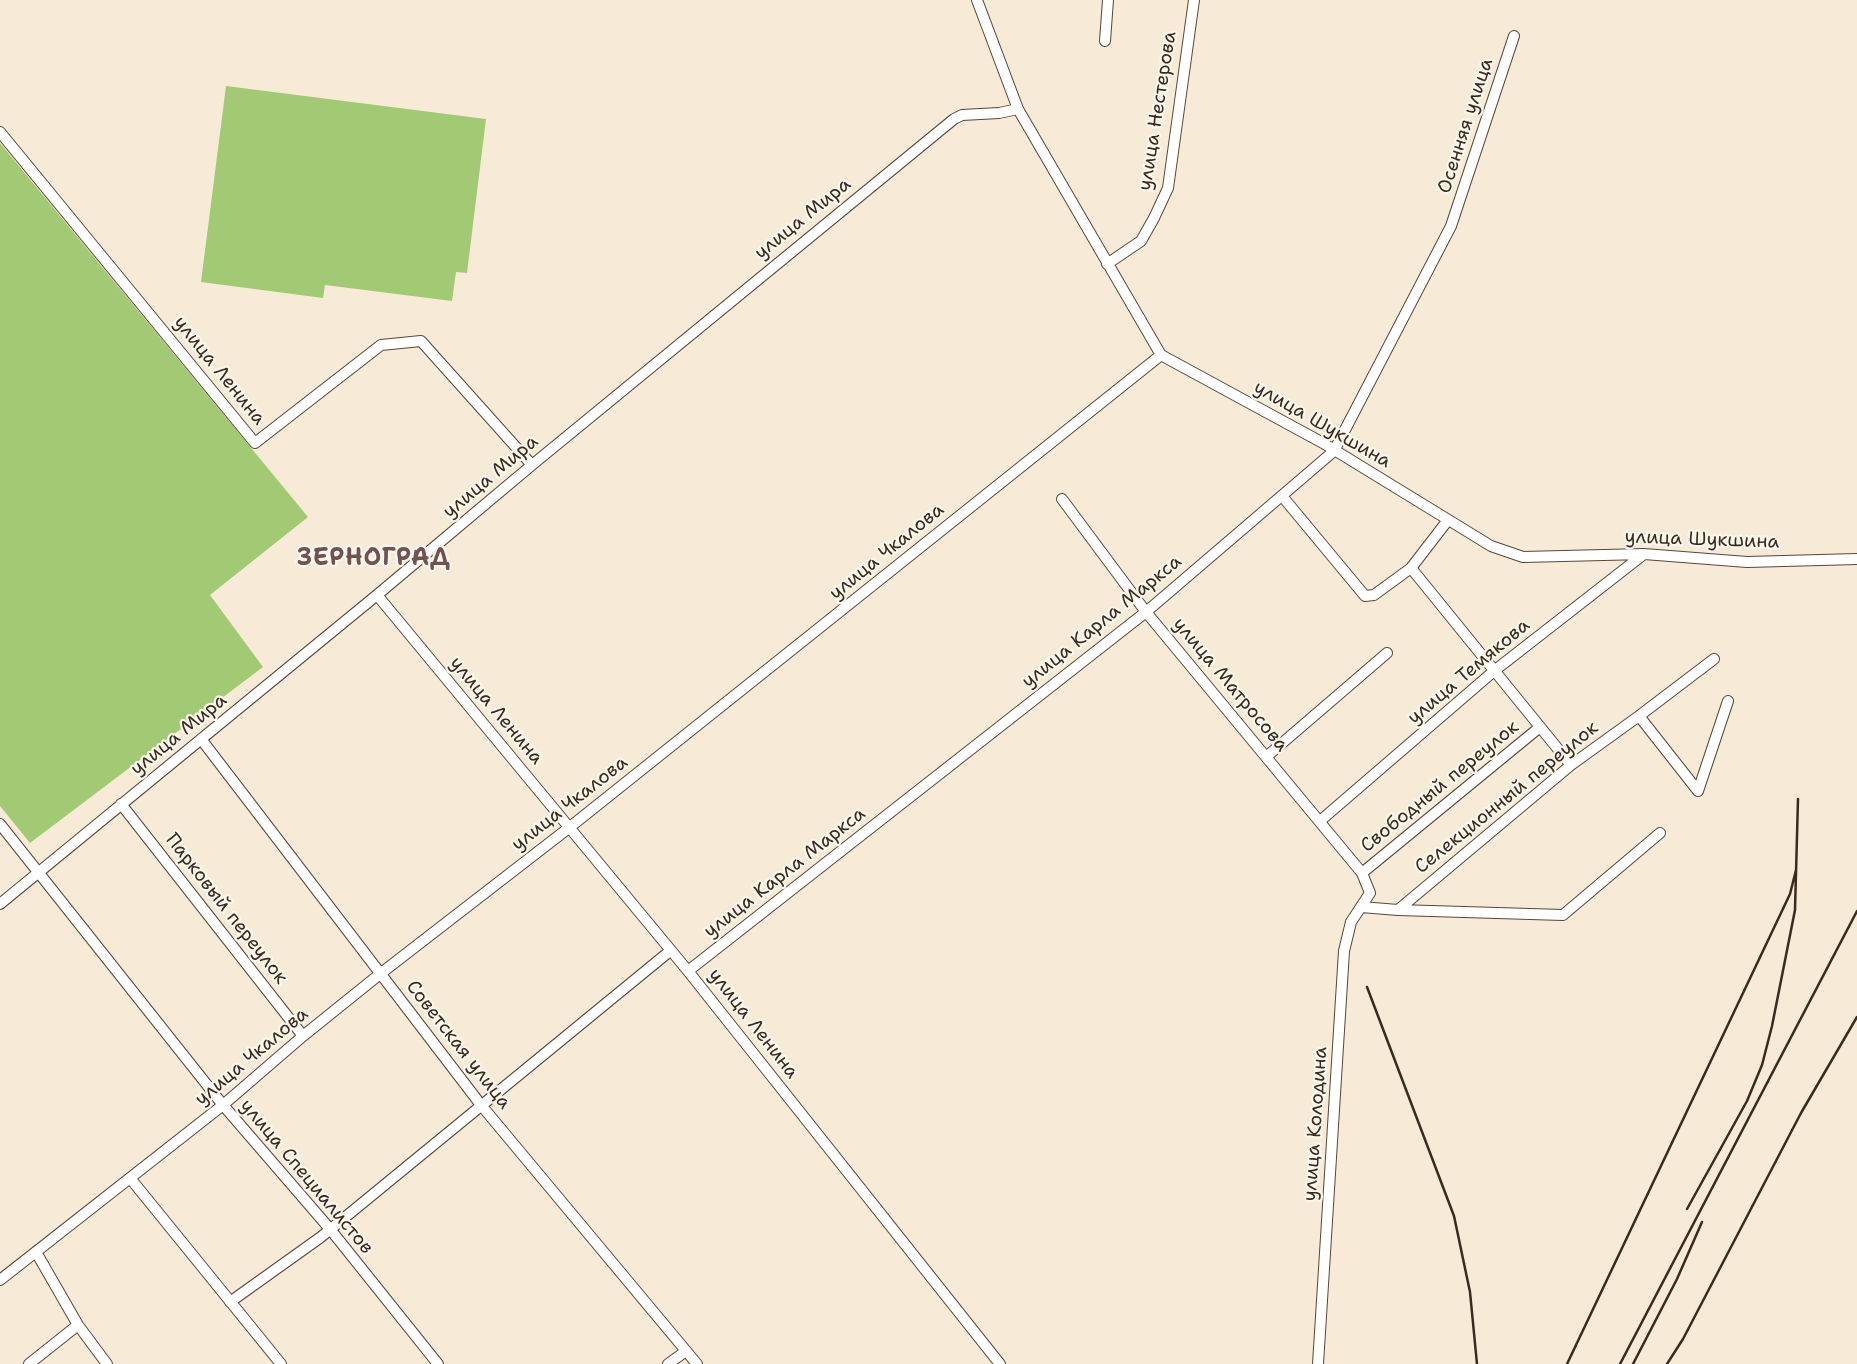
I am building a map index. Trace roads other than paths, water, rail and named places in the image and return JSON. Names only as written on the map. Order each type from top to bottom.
[{"type":"street","points":[[976,0],[1018,109],[1161,355]]},
{"type":"street","points":[[1105,41],[1108,0]]},
{"type":"street","name":"улица Нестерова","points":[[1107,264],[1141,241],[1168,188],[1194,0]]},
{"type":"street","name":"Осенняя улица","points":[[1451,226],[1514,36]]},
{"type":"street","name":"улица Мира","points":[[0,904],[377,596],[954,119],[962,115],[998,113],[1018,109]]},
{"type":"street","name":"улица Ленина","points":[[0,132],[255,443],[381,345],[421,341],[532,466]]},
{"type":"street","name":"улица Карла Маркса","points":[[688,972],[1146,612],[1334,451],[1451,226]]},
{"type":"street","name":"улица Шукшина","points":[[1161,355],[1334,451],[1490,546],[1523,557],[1644,554],[1747,562],[1857,559]]},
{"type":"street","name":"улица Чкалова","points":[[0,1280],[223,1105],[303,1036],[380,974],[570,827],[1161,355]]},
{"type":"street","points":[[1282,496],[1365,596],[1374,595],[1412,568],[1448,520]]},
{"type":"street","name":"улица Матросова","points":[[1062,499],[1146,612],[1362,874],[1370,893]]},
{"type":"street","name":"улица Темякова","points":[[1320,821],[1494,670],[1644,554]]},
{"type":"street","points":[[1412,568],[1571,765]]},
{"type":"street","name":"улица Ленина","points":[[377,596],[688,972],[1000,1364]]},
{"type":"street","points":[[1266,757],[1387,653]]},
{"type":"street","name":"Селекционный переулок","points":[[1398,910],[1571,765],[1714,659]]},
{"type":"street","points":[[1639,716],[1698,791],[1728,701]]},
{"type":"street","name":"Свободный переулок","points":[[1362,874],[1540,728]]},
{"type":"street","name":"Советская улица","points":[[201,739],[481,1105],[697,1364]]},
{"type":"street","name":"Парковый переулок","points":[[121,804],[303,1036]]},
{"type":"street","name":"улица Специалистов","points":[[0,824],[223,1105],[330,1229],[438,1364]]},
{"type":"street","points":[[1361,907],[1398,910],[1563,915],[1660,833]]},
{"type":"street","name":"улица Колодина","points":[[1318,1364],[1344,951],[1351,922],[1370,893]]},
{"type":"street","points":[[230,1302],[330,1229],[670,951]]},
{"type":"street","points":[[130,1178],[281,1364]]},
{"type":"street","points":[[36,1252],[78,1325],[107,1364]]},
{"type":"street","points":[[29,1364],[78,1325]]},
{"type":"street","points":[[668,1364],[686,1351]]},
{"type":"railway","points":[[1687,1209],[1747,1101],[1762,1065],[1772,1026],[1795,910],[1798,799]]},
{"type":"railway","points":[[1567,1364],[1790,894],[1796,870]]},
{"type":"railway","points":[[1620,1364],[1857,911]]},
{"type":"railway","points":[[1367,987],[1454,1216],[1470,1292],[1477,1364]]},
{"type":"railway","points":[[1667,1364],[1683,1339],[1801,1113],[1857,1017]]},
{"type":"railway","points":[[1633,1364],[1677,1279],[1702,1222]]},
{"type":"district","name":"ЗЕРНОГРАД","points":[[374,559]]}]
